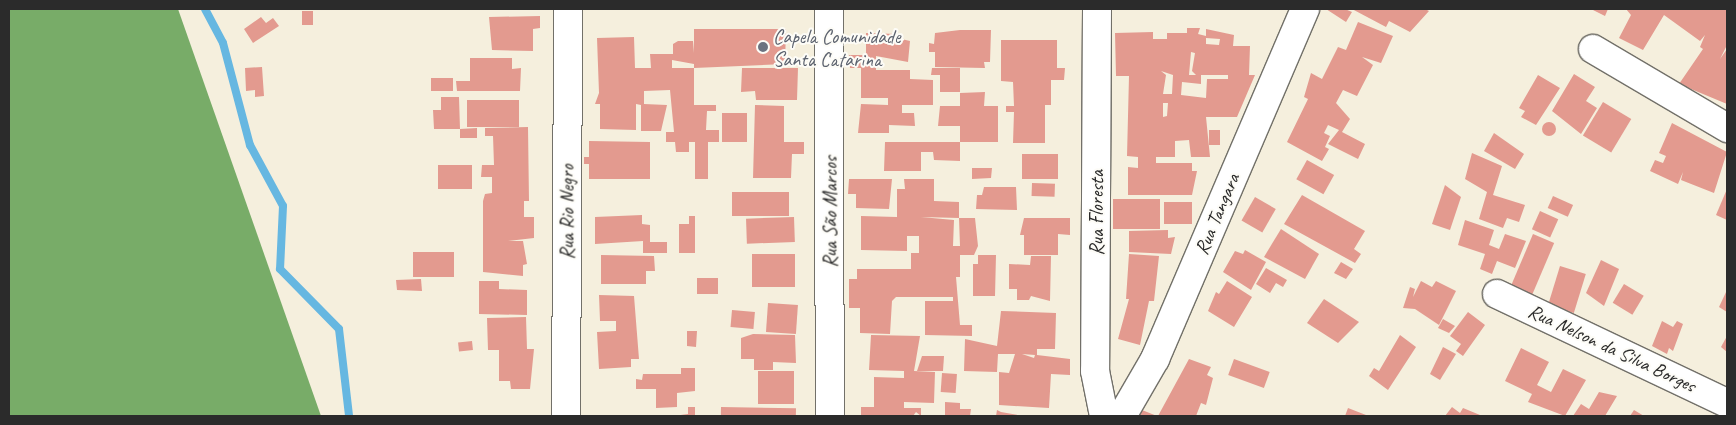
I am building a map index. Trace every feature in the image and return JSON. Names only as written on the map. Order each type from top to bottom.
[{"type":"street","name":"Rua Rio Negro","points":[[566,416],[568,9]]},
{"type":"street","name":"Rua São Marcos","points":[[829,9],[830,416]]},
{"type":"street","name":"Rua Floresta","points":[[1096,9],[1095,370],[1104,416]]},
{"type":"street","name":"Rua Tangara","points":[[1122,416],[1155,359],[1305,9]]},
{"type":"street","points":[[1593,49],[1727,128]]},
{"type":"street","name":"Rua Nelson da Silva Borges","points":[[1497,294],[1727,403]]},
{"type":"green space","points":[[9,9],[178,9],[321,416],[9,416]]},
{"type":"building","points":[[1326,9],[1345,9],[1352,12],[1346,22]]},
{"type":"building","points":[[1352,9],[1425,9],[1429,11],[1410,32],[1389,21],[1386,27]]},
{"type":"building","points":[[1591,9],[1608,9],[1605,16]]},
{"type":"building","points":[[1626,9],[1727,9],[1727,45],[1720,59],[1727,49],[1727,104],[1679,84],[1703,49],[1700,47],[1705,35],[1700,41],[1664,15],[1643,50],[1619,38],[1631,15]]},
{"type":"building","points":[[302,11],[313,11],[313,25],[302,25]]},
{"type":"building","points":[[540,16],[540,28],[533,29],[533,51],[492,50],[489,17]]},
{"type":"building","points":[[261,17],[266,23],[273,18],[279,26],[253,43],[244,29]]},
{"type":"building","points":[[1358,22],[1393,36],[1381,63],[1362,57],[1373,65],[1357,96],[1343,90],[1336,103],[1350,119],[1342,132],[1365,144],[1358,159],[1328,144],[1339,130],[1328,125],[1324,133],[1330,136],[1325,147],[1329,149],[1322,161],[1287,142],[1308,99],[1304,97],[1311,73],[1322,79],[1338,47],[1346,50]]},
{"type":"building","points":[[1187,28],[1200,28],[1198,34],[1206,36],[1206,29],[1234,35],[1233,46],[1250,46],[1249,75],[1255,75],[1237,117],[1206,117],[1210,157],[1191,157],[1189,140],[1175,141],[1175,157],[1156,157],[1156,163],[1192,163],[1192,171],[1197,171],[1192,195],[1128,195],[1128,167],[1138,168],[1138,157],[1127,156],[1129,76],[1116,76],[1115,33],[1153,32],[1153,39],[1167,39],[1167,33],[1187,33]],"holes":[[[1206,38],[1220,39],[1219,45],[1206,44]],[[1191,52],[1195,53],[1192,71],[1196,75],[1189,75]],[[1161,71],[1173,75],[1172,94],[1163,94],[1166,75]],[[1201,75],[1228,75],[1228,79],[1207,79],[1206,98],[1181,95],[1182,82],[1201,84]],[[1163,103],[1168,103],[1167,116],[1163,117]]]},
{"type":"building","points":[[694,29],[786,29],[785,64],[694,68],[694,105],[716,105],[716,111],[707,111],[706,130],[719,130],[719,142],[708,142],[708,179],[695,179],[695,142],[689,142],[689,152],[676,152],[675,142],[666,142],[666,132],[674,132],[670,90],[644,91],[644,104],[667,105],[661,131],[641,131],[641,105],[636,104],[636,130],[600,129],[600,104],[595,104],[599,93],[597,38],[634,37],[635,68],[651,68],[650,54],[673,54],[673,44],[678,41],[693,41],[694,53]],"holes":[[[672,60],[694,64],[694,68],[672,68]]]},
{"type":"building","points":[[960,30],[991,30],[990,62],[984,62],[985,68],[935,67],[935,52],[929,52],[929,43],[934,44],[935,33]]},
{"type":"building","points":[[866,33],[897,34],[897,38],[910,41],[908,62],[876,56],[876,70],[910,70],[910,79],[933,80],[933,105],[902,105],[902,113],[914,113],[915,126],[889,125],[889,133],[858,133],[861,104],[888,105],[888,98],[861,98],[861,68],[850,68],[849,55],[866,55]]},
{"type":"building","points":[[1001,40],[1057,40],[1057,68],[1065,68],[1064,80],[1051,80],[1051,105],[1045,105],[1045,143],[1013,143],[1014,112],[1006,112],[1006,106],[1014,106],[1013,82],[1001,81]]},
{"type":"building","points":[[470,58],[512,58],[512,69],[521,68],[520,91],[457,91],[456,81],[470,81]]},
{"type":"building","points":[[262,67],[264,96],[255,97],[255,90],[246,91],[245,68]]},
{"type":"building","points":[[742,68],[798,68],[797,100],[756,100],[755,91],[741,92]]},
{"type":"building","points":[[932,68],[960,68],[960,92],[940,92],[940,75],[931,75]]},
{"type":"building","points":[[1574,74],[1595,87],[1586,101],[1597,108],[1581,134],[1552,111]]},
{"type":"building","points":[[1538,75],[1560,88],[1536,125],[1521,117],[1525,111],[1519,108]]},
{"type":"building","points":[[431,78],[453,78],[453,91],[431,91]]},
{"type":"building","points":[[985,92],[984,106],[998,106],[998,142],[960,142],[960,126],[938,126],[940,106],[960,106],[960,93]]},
{"type":"building","points":[[441,97],[459,97],[460,129],[434,129],[433,110],[441,110]]},
{"type":"building","points":[[467,100],[519,100],[519,127],[467,127]]},
{"type":"building","points":[[1603,102],[1631,119],[1611,152],[1583,135]]},
{"type":"building","points":[[755,105],[784,106],[784,142],[804,142],[804,154],[792,154],[791,178],[753,178]]},
{"type":"building","points":[[722,113],[747,113],[747,142],[722,142]]},
{"type":"building","points":[[1549,122],[1554,124],[1556,129],[1554,134],[1549,136],[1544,134],[1542,129],[1544,124]]},
{"type":"building","points":[[1672,123],[1727,152],[1714,193],[1681,180],[1683,172],[1678,184],[1650,171],[1655,160],[1663,163],[1666,156],[1659,153]]},
{"type":"building","points":[[528,127],[529,201],[524,201],[524,217],[534,217],[534,238],[508,241],[523,241],[527,264],[523,265],[523,276],[483,272],[483,201],[485,194],[492,193],[492,177],[481,177],[482,165],[494,165],[493,136],[485,136],[485,128]]},
{"type":"building","points":[[477,128],[477,138],[460,138],[460,129]]},
{"type":"building","points":[[1209,130],[1220,130],[1220,145],[1209,145]]},
{"type":"building","points":[[1494,133],[1524,154],[1515,169],[1484,151]]},
{"type":"building","points":[[589,141],[650,142],[650,179],[589,179],[589,164],[584,164],[584,157],[589,157]]},
{"type":"building","points":[[885,142],[960,142],[960,161],[934,160],[933,152],[921,152],[921,171],[884,171]]},
{"type":"building","points":[[1472,153],[1502,166],[1493,195],[1525,205],[1519,222],[1507,218],[1503,228],[1479,219],[1487,192],[1465,179]]},
{"type":"building","points":[[1022,154],[1058,154],[1058,179],[1022,179]]},
{"type":"building","points":[[1307,160],[1334,175],[1323,194],[1296,179]]},
{"type":"building","points":[[438,165],[472,165],[472,189],[438,189]]},
{"type":"building","points":[[972,168],[992,168],[991,178],[972,179]]},
{"type":"building","points":[[849,179],[892,179],[889,209],[856,208],[856,194],[848,194]]},
{"type":"building","points":[[904,179],[934,179],[934,201],[959,202],[959,218],[975,218],[978,246],[974,255],[960,255],[960,277],[956,277],[960,325],[972,325],[972,336],[925,335],[925,301],[953,301],[953,297],[896,297],[892,301],[890,334],[860,333],[860,308],[849,308],[849,279],[857,279],[857,269],[911,269],[911,253],[919,253],[919,236],[907,236],[907,251],[861,250],[861,216],[897,217],[897,189],[905,189]],"holes":[[[921,217],[959,218],[960,246],[953,246],[954,220]]]},
{"type":"building","points":[[1032,183],[1055,184],[1055,197],[1032,196]]},
{"type":"building","points":[[1445,185],[1461,197],[1450,230],[1432,224]]},
{"type":"building","points":[[984,187],[1016,187],[1017,210],[976,209],[977,195],[982,195]]},
{"type":"building","points":[[1727,189],[1727,220],[1716,215]]},
{"type":"building","points":[[732,192],[789,192],[789,216],[732,216]]},
{"type":"building","points":[[1302,195],[1365,231],[1354,249],[1361,254],[1355,263],[1284,224]]},
{"type":"building","points":[[1553,196],[1573,205],[1568,217],[1548,208]]},
{"type":"building","points":[[1255,197],[1276,209],[1262,232],[1242,220]]},
{"type":"building","points":[[1113,199],[1160,199],[1160,229],[1113,229]]},
{"type":"building","points":[[1164,202],[1192,202],[1192,224],[1164,224]]},
{"type":"building","points":[[1540,211],[1558,219],[1550,237],[1532,229]]},
{"type":"building","points":[[642,215],[642,224],[650,225],[650,242],[667,242],[667,253],[643,253],[643,241],[595,244],[595,217]]},
{"type":"building","points":[[689,216],[695,216],[695,253],[679,253],[679,224],[689,224]]},
{"type":"building","points":[[794,217],[795,242],[747,244],[746,219]]},
{"type":"building","points":[[1024,218],[1070,218],[1070,235],[1058,234],[1058,255],[1024,255],[1024,235],[1020,235]]},
{"type":"building","points":[[1465,220],[1494,230],[1489,245],[1499,249],[1505,234],[1526,241],[1515,268],[1497,261],[1492,274],[1480,269],[1485,254],[1458,245]]},
{"type":"building","points":[[1281,229],[1319,254],[1305,279],[1264,257]]},
{"type":"building","points":[[1168,230],[1168,238],[1175,237],[1171,254],[1129,252],[1129,231]]},
{"type":"building","points":[[1533,234],[1554,243],[1532,295],[1511,286]]},
{"type":"building","points":[[1245,250],[1266,262],[1251,290],[1223,272],[1235,251],[1243,254]]},
{"type":"building","points":[[413,252],[454,252],[454,277],[413,277]]},
{"type":"building","points":[[752,254],[795,254],[795,287],[752,287]]},
{"type":"building","points":[[1129,254],[1159,256],[1154,301],[1149,301],[1140,345],[1118,339],[1129,299],[1126,299]]},
{"type":"building","points":[[601,255],[654,256],[655,271],[646,271],[646,284],[601,284]]},
{"type":"building","points":[[978,255],[996,255],[995,296],[973,296],[973,264],[978,264]]},
{"type":"building","points":[[1031,256],[1051,256],[1050,301],[1031,296],[1029,300],[1017,300],[1017,289],[1009,289],[1009,264],[1030,265]]},
{"type":"building","points":[[1601,260],[1619,269],[1604,306],[1586,293]]},
{"type":"building","points":[[1341,262],[1353,269],[1346,279],[1334,273]]},
{"type":"building","points":[[1560,266],[1586,274],[1574,313],[1548,305]]},
{"type":"building","points":[[1266,268],[1287,280],[1283,287],[1276,283],[1270,293],[1256,284]]},
{"type":"building","points":[[697,278],[718,278],[718,294],[697,294]]},
{"type":"building","points":[[421,279],[422,291],[397,290],[396,280]]},
{"type":"building","points":[[479,281],[499,281],[499,289],[527,290],[527,315],[479,314]]},
{"type":"building","points":[[1227,281],[1252,297],[1234,327],[1208,311],[1216,292],[1219,294]]},
{"type":"building","points":[[1421,281],[1432,287],[1436,281],[1456,291],[1439,325],[1415,309],[1403,308],[1410,287],[1415,289],[1413,297]]},
{"type":"building","points":[[1624,284],[1644,296],[1632,315],[1613,303]]},
{"type":"building","points":[[1727,290],[1727,312],[1719,307]]},
{"type":"building","points":[[599,295],[634,296],[639,359],[631,359],[631,367],[599,369],[597,332],[616,331],[616,321],[600,321]]},
{"type":"building","points":[[1324,299],[1359,322],[1338,343],[1307,323]]},
{"type":"building","points":[[768,303],[798,305],[796,334],[766,332]]},
{"type":"building","points":[[732,310],[755,312],[753,329],[731,327]]},
{"type":"building","points":[[1001,311],[1056,313],[1055,349],[1037,349],[1037,355],[1070,359],[1070,375],[1051,374],[1049,408],[999,405],[999,372],[1009,373],[1015,354],[998,354],[997,372],[964,371],[965,339],[997,346]],"holes":[[[1022,354],[1035,355],[1034,358]]]},
{"type":"building","points":[[1468,312],[1485,325],[1463,356],[1456,351],[1461,344],[1450,336]]},
{"type":"building","points":[[526,317],[527,349],[534,349],[530,389],[511,389],[510,381],[499,381],[499,350],[488,350],[487,318]]},
{"type":"building","points":[[1443,319],[1455,326],[1449,333],[1438,328]]},
{"type":"building","points":[[1662,321],[1673,327],[1677,321],[1683,324],[1673,351],[1669,348],[1667,354],[1652,346]]},
{"type":"building","points":[[687,331],[697,331],[696,347],[687,346]]},
{"type":"building","points":[[753,334],[795,335],[796,363],[773,362],[773,370],[754,370],[754,359],[741,359],[741,338]]},
{"type":"building","points":[[871,335],[920,336],[914,371],[935,372],[934,403],[904,402],[904,408],[921,408],[921,416],[916,412],[913,416],[861,416],[861,407],[874,407],[874,377],[904,378],[904,371],[869,370]]},
{"type":"building","points":[[1400,335],[1416,347],[1388,390],[1369,376],[1374,368],[1379,371]]},
{"type":"building","points":[[1727,336],[1727,352],[1721,347]]},
{"type":"building","points":[[472,341],[473,350],[459,351],[458,342]]},
{"type":"building","points":[[1443,347],[1456,354],[1440,380],[1430,374]]},
{"type":"building","points":[[1521,348],[1549,362],[1537,385],[1551,392],[1563,369],[1586,380],[1565,416],[1528,402],[1532,394],[1505,381]]},
{"type":"building","points":[[922,356],[944,356],[943,371],[917,371]]},
{"type":"building","points":[[1189,359],[1211,367],[1207,375],[1213,378],[1206,405],[1201,403],[1196,416],[1158,416]]},
{"type":"building","points":[[1234,359],[1270,372],[1264,388],[1228,375]]},
{"type":"building","points":[[681,368],[695,368],[695,391],[677,393],[677,407],[656,408],[656,389],[636,389],[636,379],[642,380],[643,374],[681,374]]},
{"type":"building","points":[[758,371],[794,371],[794,404],[758,404]]},
{"type":"building","points":[[942,373],[957,374],[956,393],[941,392]]},
{"type":"building","points":[[1599,392],[1617,396],[1605,416],[1573,416],[1581,404],[1589,409]]},
{"type":"building","points":[[945,402],[960,403],[960,409],[971,409],[970,416],[945,416]]},
{"type":"building","points":[[688,407],[695,407],[695,416],[673,416],[688,414]]},
{"type":"building","points":[[721,407],[796,408],[796,416],[721,416]]},
{"type":"building","points":[[1452,407],[1460,413],[1463,408],[1480,415],[1445,416]]},
{"type":"building","points":[[1348,408],[1366,415],[1373,416],[1345,416]]},
{"type":"building","points":[[997,410],[1001,412],[1023,416],[996,416]]},
{"type":"building","points":[[1142,410],[1157,416],[1139,416]]},
{"type":"building","points":[[1634,410],[1644,416],[1630,416]]},
{"type":"waterway","points":[[205,9],[223,43],[250,145],[283,206],[280,269],[339,329],[349,416]]},
{"type":"place","name":"Capela Comunidade Santa Catarina","points":[[763,47]]}]
